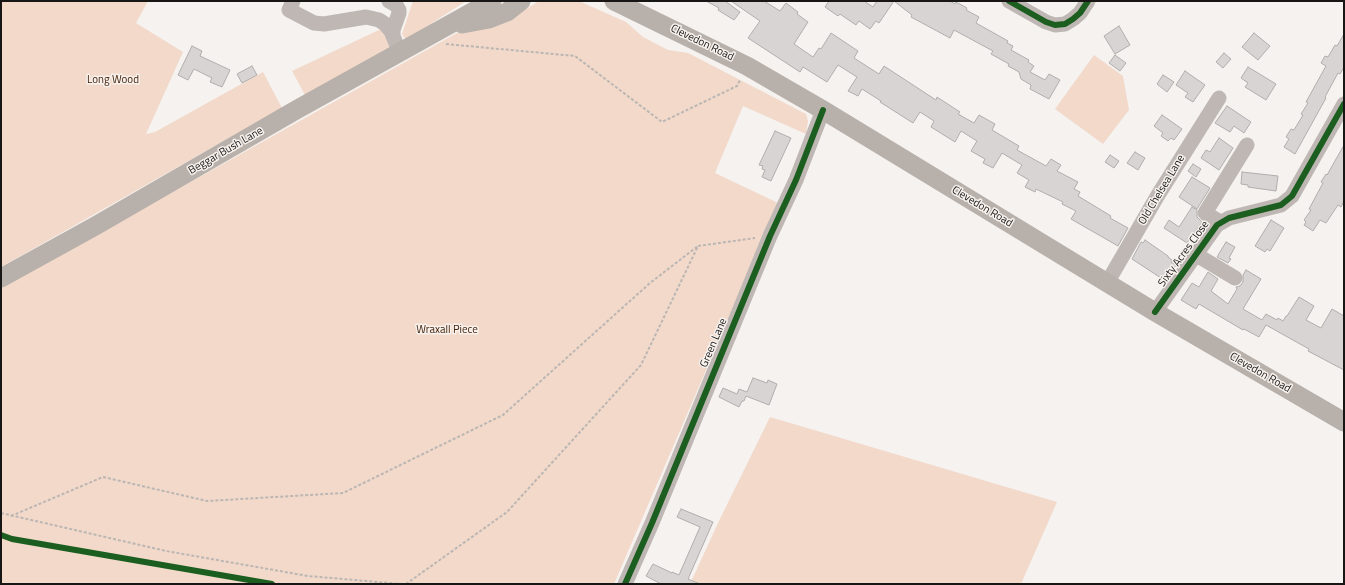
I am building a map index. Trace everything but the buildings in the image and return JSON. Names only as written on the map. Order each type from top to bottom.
[{"type":"main road","name":"Beggar Bush Lane","points":[[1,278],[96,226],[296,110],[396,45],[451,25],[492,1]]},
{"type":"main road","name":"Beggar Bush Lane","points":[[451,25],[466,24],[501,15],[521,1]]},
{"type":"main road","name":"Clevedon Road","points":[[614,1],[747,66],[823,110],[1155,312],[1344,422]]},
{"type":"street","points":[[293,1],[289,10],[314,22],[324,24],[366,17],[379,20],[391,31],[396,45]]},
{"type":"street","points":[[388,1],[396,5],[399,10],[393,30],[396,45]]},
{"type":"street","points":[[1009,1],[1046,22],[1055,25],[1065,24],[1073,19],[1080,13],[1088,1]]},
{"type":"street","name":"Old Chelsea Lane","points":[[1107,283],[1158,195],[1219,98]]},
{"type":"street","name":"Sixty Acres Close","points":[[1155,312],[1195,254],[1220,222],[1229,218],[1277,206],[1288,200],[1344,104]]},
{"type":"street","name":"Green Lane","points":[[625,584],[652,523],[770,236],[796,180],[823,110]]},
{"type":"street","points":[[1220,222],[1205,212],[1247,146]]},
{"type":"street","name":"Sixty Acres Close","points":[[1195,254],[1236,278]]},
{"type":"path","points":[[443,44],[575,56],[662,122],[737,86],[747,66]]},
{"type":"path","points":[[11,516],[103,477],[207,501],[344,493],[503,415],[650,283],[698,246],[770,236]]},
{"type":"path","points":[[406,584],[507,512],[641,365],[698,246]]},
{"type":"path","points":[[1,513],[166,551],[308,576],[401,584]]},
{"type":"green space","name":"Long Wood","points":[[1,1],[148,1],[136,23],[183,52],[146,134],[155,132],[263,72],[282,108],[1,267]]},
{"type":"green space","points":[[413,1],[466,1],[406,40],[402,34]]},
{"type":"green space","name":"Wraxall Piece","points":[[539,1],[579,1],[626,22],[643,37],[668,50],[688,53],[806,114],[808,121],[806,134],[743,106],[715,173],[778,203],[614,584],[1,584],[1,288],[457,33],[488,27],[507,21]]},
{"type":"green space","points":[[381,29],[394,46],[305,95],[292,71]]},
{"type":"green space","points":[[1094,55],[1123,76],[1129,110],[1103,144],[1055,109]]},
{"type":"green space","points":[[770,417],[1057,502],[1021,584],[690,584]]},
{"type":"cycle path","points":[[1009,1],[1046,22],[1055,25],[1065,24],[1073,19],[1080,13],[1088,1]]},
{"type":"cycle path","points":[[1155,312],[1217,225],[1229,218],[1281,205],[1292,196],[1344,104]]},
{"type":"cycle path","points":[[625,584],[652,523],[770,236],[796,180],[823,110]]},
{"type":"cycle path","points":[[1,535],[12,539],[272,584]]}]
